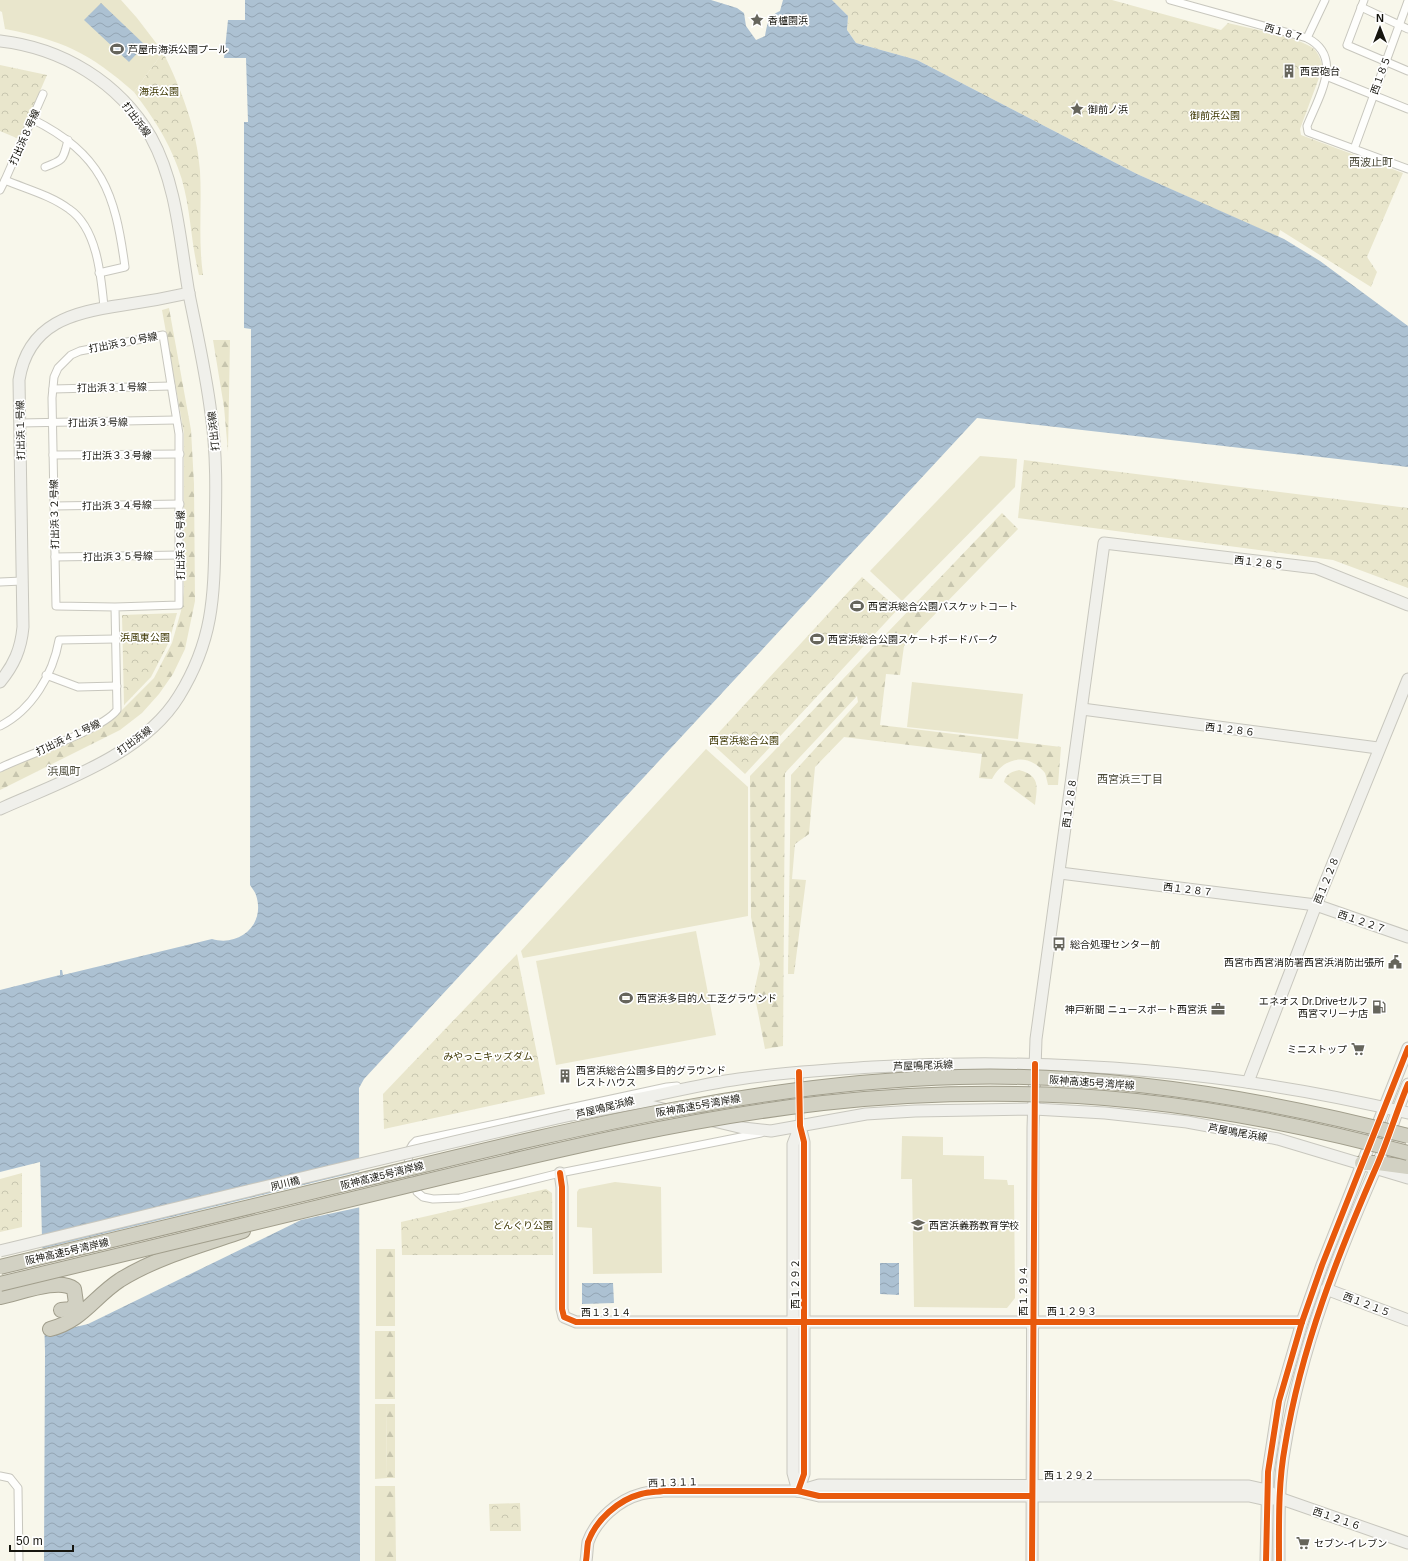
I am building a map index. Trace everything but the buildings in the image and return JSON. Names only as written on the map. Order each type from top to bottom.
[{"type":"highway","name":"阪神高速5号湾岸線","points":[[0,1267],[527,1140],[684,1107],[822,1086],[960,1077],[1021,1077],[1089,1081],[1208,1094],[1268,1104],[1342,1119],[1408,1136]]},
{"type":"highway","name":"阪神高速5号湾岸線","points":[[0,1284],[532,1156],[653,1130],[802,1106],[892,1097],[1020,1094],[1142,1102],[1267,1120],[1337,1135],[1408,1153]]},
{"type":"highway","points":[[1372,1165],[1408,1167]]},
{"type":"highway","points":[[50,1329],[69,1323],[108,1289],[136,1272],[188,1250],[292,1213]]},
{"type":"highway","points":[[0,1297],[65,1284],[74,1289],[76,1303],[71,1309],[61,1310]]},
{"type":"street","name":"西１８７","points":[[1170,0],[1308,38],[1320,47],[1324,54],[1328,68],[1306,130],[1408,168]]},
{"type":"street","points":[[1308,38],[1325,0]]},
{"type":"street","name":"西１８５","points":[[1354,149],[1398,24],[1408,1]]},
{"type":"street","points":[[1408,29],[1363,4],[1347,45],[1408,71]]},
{"type":"street","name":"打出浜線","points":[[0,41],[24,44],[67,59],[92,74],[114,91],[136,115],[151,138],[162,162],[170,187],[212,415],[216,472],[214,590],[203,649],[178,698],[161,718],[126,748],[83,771],[0,809]]},
{"type":"street","points":[[1326,76],[1373,94],[1408,110]]},
{"type":"street","name":"打出浜８号線","points":[[0,190],[43,94]]},
{"type":"street","points":[[32,119],[57,132],[79,149],[96,170],[108,190],[117,214],[125,267],[99,273]]},
{"type":"street","points":[[45,167],[60,162],[64,156],[68,140]]},
{"type":"street","points":[[4,180],[51,199],[71,210],[90,233],[99,273],[104,307]]},
{"type":"street","name":"打出浜１号線","points":[[0,682],[12,666],[20,647],[23,627],[19,380],[25,355],[43,331],[55,322],[104,307],[189,294]]},
{"type":"street","name":"打出浜３０号線","points":[[53,422],[54,377],[58,368],[71,355],[80,351],[163,334],[176,420]]},
{"type":"street","name":"打出浜３１号線","points":[[53,389],[171,386]]},
{"type":"street","name":"打出浜３号線","points":[[20,423],[176,420]]},
{"type":"street","name":"打出浜３６号線","points":[[115,607],[179,605],[180,454],[179,434],[176,420]]},
{"type":"street","name":"打出浜３２号線","points":[[53,422],[56,606],[115,607]]},
{"type":"street","name":"打出浜３３号線","points":[[53,455],[180,454]]},
{"type":"street","name":"打出浜３４号線","points":[[54,506],[180,504]]},
{"type":"street","name":"西１２８５","points":[[1104,543],[1316,568],[1408,605]]},
{"type":"street","name":"西１２８８","points":[[1035,1064],[1036,1039],[1060,873],[1104,543]]},
{"type":"street","name":"打出浜３５号線","points":[[55,557],[180,554]]},
{"type":"street","points":[[0,582],[22,581]]},
{"type":"street","name":"打出浜４１号線","points":[[0,768],[89,729],[114,714],[117,710],[115,607]]},
{"type":"street","points":[[0,726],[21,712],[32,701],[56,658],[59,640],[116,639]]},
{"type":"street","points":[[46,675],[78,687],[117,686]]},
{"type":"street","name":"西１２２８","points":[[1248,1082],[1378,748],[1408,679]]},
{"type":"street","name":"西１２８６","points":[[1082,709],[1378,748]]},
{"type":"street","name":"西１２８７","points":[[1060,873],[1316,905]]},
{"type":"street","name":"西１２２７","points":[[1316,905],[1408,937]]},
{"type":"street","points":[[1279,1561],[1279,1498],[1285,1446],[1293,1404],[1314,1325],[1372,1165],[1385,1108],[1408,1048]]},
{"type":"street","name":"芦屋鳴尾浜線","points":[[571,1115],[597,1107],[738,1079],[799,1072],[912,1065],[1035,1064],[1144,1071],[1248,1082],[1333,1096],[1403,1112]]},
{"type":"street","name":"西１２９４","points":[[1032,1561],[1032,1321],[1035,1064]]},
{"type":"street","points":[[799,1072],[800,1126]]},
{"type":"street","points":[[1266,1561],[1267,1495],[1271,1448],[1279,1401],[1302,1322],[1322,1265],[1372,1165],[1403,1112],[1408,1084]]},
{"type":"street","points":[[701,1086],[667,1087],[416,1141],[411,1145],[408,1156],[416,1192],[423,1197],[433,1199],[460,1198],[560,1173],[771,1131]]},
{"type":"street","name":"芦屋鳴尾浜線","points":[[571,1115],[638,1104],[743,1128],[771,1131],[866,1114],[971,1109],[1034,1109],[1105,1113],[1187,1122],[1278,1139],[1372,1165],[1408,1178]]},
{"type":"street","name":"夙川橋","points":[[0,1251],[571,1115]]},
{"type":"street","name":"西１２９２","points":[[798,1491],[804,1474],[805,1321],[804,1142],[800,1126]]},
{"type":"street","name":"西１２９２","points":[[798,1491],[793,1473],[793,1321],[794,1144],[800,1126]]},
{"type":"street","name":"西１３１４","points":[[560,1173],[562,1187],[562,1309],[564,1317],[576,1322],[793,1321]]},
{"type":"street","name":"西１２１５","points":[[1326,1289],[1408,1320]]},
{"type":"street","name":"西１２９３","points":[[793,1321],[1302,1322]]},
{"type":"street","points":[[0,1476],[10,1478],[18,1488],[19,1561]]},
{"type":"street","name":"西１２９２","points":[[798,1491],[819,1485],[1032,1491],[1249,1486],[1267,1495]]},
{"type":"street","name":"西１３１１","points":[[586,1561],[588,1543],[597,1526],[609,1511],[619,1504],[642,1493],[663,1491],[798,1491]]},
{"type":"street","name":"西１２１６","points":[[1267,1495],[1408,1543]]},
{"type":"green space","name":"芦屋市海浜公園プール","points":[[0,0],[121,0],[163,52],[134,92],[103,67],[74,50],[43,38],[5,29],[2,12],[0,11]]},
{"type":"green space","name":"御前浜公園","points":[[832,0],[1112,0],[1221,30],[1228,23],[1260,30],[1306,44],[1317,52],[1323,67],[1300,129],[1301,135],[1403,173],[1367,257],[1377,272],[1371,287],[1280,230],[1278,237],[1137,174],[917,60],[856,43],[847,30],[848,16]]},
{"type":"green space","name":"海浜公園","points":[[163,52],[182,95],[192,125],[198,155],[200,171],[201,249],[203,275],[199,275],[186,194],[178,168],[159,128],[134,92]]},
{"type":"green space","points":[[0,65],[47,75],[19,139],[0,131]]},
{"type":"green space","points":[[169,308],[191,430],[194,484],[195,601],[185,649],[173,674],[159,694],[142,713],[120,730],[0,790],[0,770],[92,731],[115,717],[154,678],[172,643],[181,611],[184,592],[184,433],[162,310]]},
{"type":"green space","points":[[213,340],[230,340],[228,452],[224,407]]},
{"type":"green space","points":[[980,456],[1017,459],[1015,487],[902,601],[870,571]]},
{"type":"green space","points":[[1024,460],[1408,508],[1408,588],[1333,560],[1018,518]]},
{"type":"green space","points":[[1002,513],[1018,529],[904,646],[900,675],[886,674],[880,725],[1061,747],[1058,785],[1048,785],[1045,773],[1032,762],[1025,760],[1012,761],[1006,764],[992,779],[979,778],[982,754],[844,737],[815,767],[809,834],[795,844],[792,879],[806,880],[794,974],[788,974],[791,775],[858,702],[857,696],[785,773],[783,1046],[765,1049],[754,992],[760,964],[751,917],[750,776]]},
{"type":"green space","name":"西宮浜総合公園","points":[[862,577],[898,609],[745,774],[710,742]]},
{"type":"green space","name":"浜風東公園","points":[[177,613],[169,642],[151,677],[124,705],[122,615]]},
{"type":"green space","points":[[912,682],[1023,694],[1018,739],[907,727]]},
{"type":"green space","points":[[706,749],[748,787],[748,916],[523,958],[521,951]]},
{"type":"green space","points":[[1019,770],[1031,775],[1036,783],[1037,788],[1035,805],[1004,782],[1009,774]]},
{"type":"green space","name":"西宮浜多目的人工芝グラウンド","points":[[696,931],[716,1035],[556,1065],[536,961]]},
{"type":"green space","name":"みやっこキッズダム","points":[[517,954],[545,1094],[384,1129],[383,1094]]},
{"type":"green space","points":[[902,1136],[943,1137],[943,1155],[984,1156],[984,1179],[1007,1180],[1008,1185],[1014,1185],[1015,1298],[1007,1308],[914,1307],[912,1179],[901,1179]]},
{"type":"green space","points":[[22,1173],[22,1227],[0,1232],[0,1179]]},
{"type":"green space","points":[[615,1182],[661,1187],[662,1273],[593,1274],[592,1228],[577,1227],[577,1192],[579,1189]]},
{"type":"green space","name":"どんぐり公園","points":[[546,1189],[552,1193],[553,1255],[402,1255],[401,1222]]},
{"type":"green space","points":[[376,1249],[386,1249],[386,1326],[376,1326]]},
{"type":"green space","points":[[386,1249],[395,1249],[395,1326],[386,1326]]},
{"type":"green space","points":[[375,1331],[385,1331],[385,1399],[375,1399]]},
{"type":"green space","points":[[385,1331],[395,1331],[395,1399],[385,1399]]},
{"type":"green space","points":[[375,1404],[386,1404],[387,1478],[375,1479]]},
{"type":"green space","points":[[386,1404],[395,1404],[395,1478],[387,1478]]},
{"type":"green space","points":[[375,1486],[386,1486],[386,1561],[375,1561]]},
{"type":"green space","points":[[386,1486],[395,1486],[396,1561],[386,1561]]},
{"type":"green space","points":[[520,1503],[521,1531],[490,1531],[489,1504]]},
{"type":"water","points":[[245,0],[711,0],[737,8],[744,13],[746,26],[756,40],[765,36],[769,21],[773,15],[780,11],[783,0],[832,0],[848,16],[847,30],[856,43],[917,60],[1137,174],[1284,239],[1320,261],[1408,326],[1408,467],[977,418],[364,1079],[359,1088],[360,1561],[44,1561],[45,1352],[40,1162],[0,1172],[0,990],[60,975],[60,970],[62,970],[63,975],[212,939],[222,941],[232,940],[240,937],[248,931],[254,924],[257,916],[258,906],[256,895],[250,885],[251,329],[244,328],[244,122],[248,122],[246,58],[224,58],[228,20],[245,20]]},
{"type":"water","points":[[101,3],[145,45],[129,62],[84,20]]},
{"type":"water","points":[[880,1263],[899,1263],[899,1295],[880,1294]]},
{"type":"water","points":[[582,1283],[613,1283],[614,1303],[582,1304]]},
{"type":"pier","points":[[361,1171],[361,1207],[301,1220],[88,1324],[42,1335],[40,1249]]},
{"type":"cycle path","points":[[1266,1561],[1268,1472],[1279,1401],[1302,1322],[1322,1265],[1408,1048]]},
{"type":"cycle path","points":[[1032,1561],[1035,1064]]},
{"type":"cycle path","points":[[798,1491],[804,1474],[804,1142],[800,1126],[799,1072]]},
{"type":"cycle path","points":[[1279,1561],[1279,1504],[1281,1475],[1292,1409],[1301,1373],[1322,1302],[1335,1266],[1382,1153],[1408,1084]]},
{"type":"cycle path","points":[[560,1173],[562,1187],[562,1309],[564,1317],[576,1322],[1302,1322]]},
{"type":"cycle path","points":[[586,1561],[588,1542],[596,1526],[602,1519],[624,1501],[646,1493],[663,1491],[798,1491],[819,1496],[1032,1496]]},
{"type":"place","name":"香櫨園浜","points":[[757,20]]},
{"type":"place","name":"芦屋市海浜公園プール","points":[[117,49]]},
{"type":"place","name":"西宮砲台","points":[[1289,71]]},
{"type":"place","name":"御前ノ浜","points":[[1077,109]]},
{"type":"place","name":"西宮浜総合公園バスケットコート","points":[[857,606]]},
{"type":"place","name":"西宮浜総合公園スケートボードパーク","points":[[817,639]]},
{"type":"place","name":"総合処理センター前","points":[[1059,944]]},
{"type":"place","name":"西宮市西宮消防署西宮浜消防出張所","points":[[1395,962]]},
{"type":"place","name":"西宮浜多目的人工芝グラウンド","points":[[626,998]]},
{"type":"place","name":"エネオス Dr.Driveセルフ 西宮マリーナ店","points":[[1379,1007]]},
{"type":"place","name":"神戸新聞 ニュースポート西宮浜","points":[[1218,1009]]},
{"type":"place","name":"ミニストップ","points":[[1358,1049]]},
{"type":"place","name":"西宮浜総合公園多目的グラウンド レストハウス","points":[[565,1076]]},
{"type":"place","name":"西宮浜義務教育学校","points":[[918,1225]]},
{"type":"place","name":"セブン-イレブン","points":[[1303,1543]]},
{"type":"district","name":"西波止町","points":[[1371,162]]},
{"type":"district","name":"浜風町","points":[[64,771]]},
{"type":"district","name":"西宮浜三丁目","points":[[1130,779]]}]
